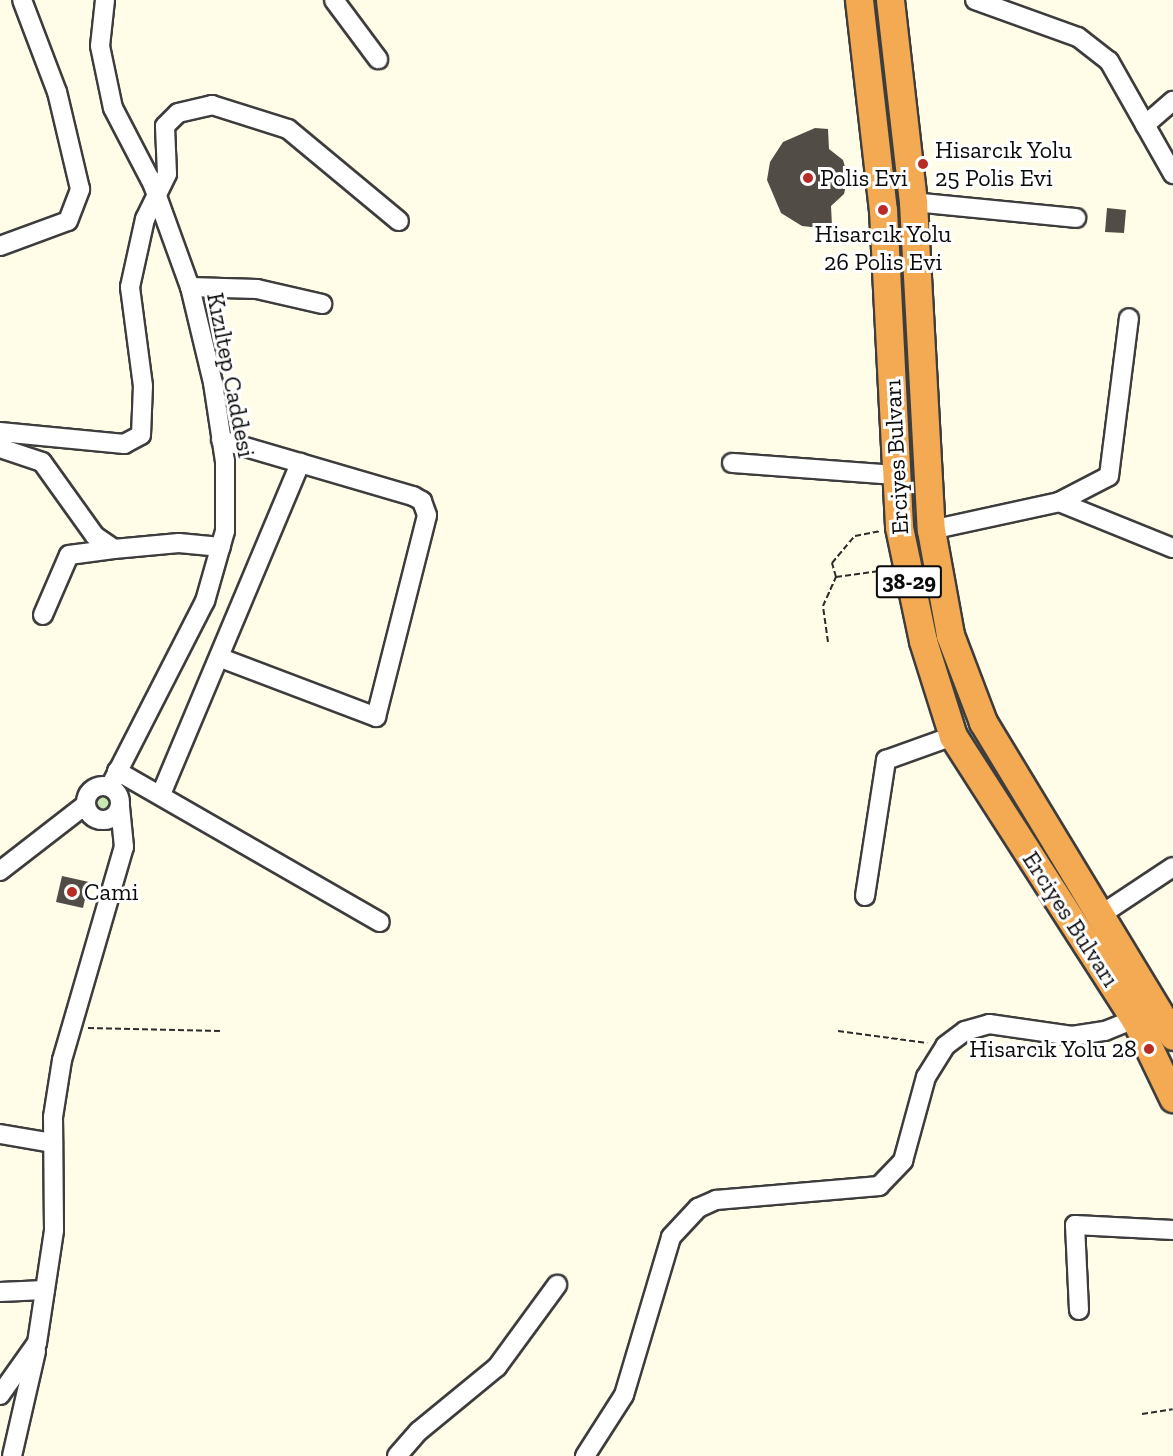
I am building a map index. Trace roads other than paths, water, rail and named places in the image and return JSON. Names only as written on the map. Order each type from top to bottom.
[{"type":"highway","name":"Erciyes Bulvarı","points":[[859,0],[883,210],[899,528],[906,567],[953,736],[1135,1019],[1173,1098]]},
{"type":"highway","name":"Erciyes Bulvarı","points":[[890,0],[913,202],[931,530],[950,635],[983,722],[1102,914],[1173,1036]]},
{"type":"street","points":[[0,246],[68,221],[80,189],[57,92],[22,0]]},
{"type":"street","points":[[334,0],[378,58]]},
{"type":"street","points":[[975,0],[1078,37],[1109,61],[1173,174]]},
{"type":"street","name":"Kızıltep Caddesi","points":[[105,2],[100,46],[113,108],[157,197],[190,287],[221,440],[225,531],[197,620],[113,779]]},
{"type":"street","points":[[1145,125],[1173,101]]},
{"type":"street","points":[[0,432],[124,444],[141,435],[143,386],[130,287],[145,219],[167,174],[165,126],[178,113],[212,105],[288,129],[399,221]]},
{"type":"street","points":[[913,202],[1076,218]]},
{"type":"street","points":[[190,287],[257,289],[322,304]]},
{"type":"street","points":[[931,530],[1059,502],[1109,476],[1130,318]]},
{"type":"street","points":[[221,440],[413,496],[426,510],[376,717],[221,658]]},
{"type":"street","points":[[0,448],[42,462],[95,536],[114,549]]},
{"type":"street","points":[[162,792],[221,658],[300,463]]},
{"type":"street","points":[[732,463],[897,475]]},
{"type":"street","points":[[1059,502],[1173,548]]},
{"type":"street","points":[[43,615],[69,555],[179,543],[221,547]]},
{"type":"street","points":[[865,896],[886,760],[953,736]]},
{"type":"street","points":[[12,1456],[37,1343],[54,1230],[53,1143],[62,1060],[124,847],[120,807],[113,779]]},
{"type":"street","points":[[0,871],[85,805],[92,789],[113,779],[162,792],[380,922]]},
{"type":"street","points":[[85,805],[102,820],[120,807]]},
{"type":"street","points":[[1102,914],[1160,870],[1173,867]]},
{"type":"street","points":[[585,1456],[624,1395],[671,1237],[682,1220],[716,1200],[879,1186],[903,1161],[926,1077],[945,1046],[989,1024],[1072,1036],[1105,1031],[1135,1019]]},
{"type":"street","points":[[0,1134],[53,1143]]},
{"type":"street","points":[[1079,1310],[1075,1225],[1173,1230]]},
{"type":"street","points":[[397,1456],[419,1431],[498,1367],[557,1285]]},
{"type":"street","points":[[0,1292],[45,1290]]},
{"type":"street","points":[[0,1395],[37,1343]]},
{"type":"place","name":"Hisarcık Yolu 25 Polis Evi","points":[[923,164]]},
{"type":"place","name":"Polis Evi","points":[[808,178]]},
{"type":"place","name":"Hisarcık Yolu 26 Polis Evi","points":[[883,210]]},
{"type":"place","name":"Cami","points":[[72,892]]},
{"type":"place","name":"Hisarcık Yolu 28","points":[[1149,1049]]}]
